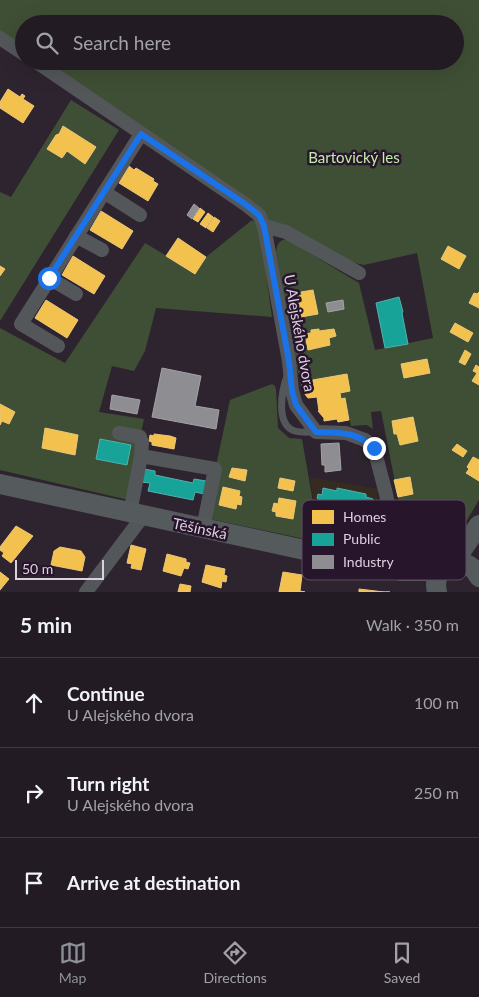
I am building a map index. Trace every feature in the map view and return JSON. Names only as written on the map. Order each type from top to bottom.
[{"type":"main road","name":"Těšínská","points":[[0,484],[302,550]]},
{"type":"main road","points":[[466,544],[479,525]]},
{"type":"main road","points":[[477,573],[476,549],[479,540]]},
{"type":"main road","name":"Těšínská","points":[[466,564],[477,573]]},
{"type":"street","points":[[0,38],[15,48]]},
{"type":"street","name":"U Alejského dvora","points":[[49,70],[259,215],[264,226],[289,361],[292,391],[296,405],[316,432]]},
{"type":"street","points":[[58,346],[21,324],[141,134]]},
{"type":"street","points":[[104,192],[140,215]]},
{"type":"street","points":[[264,226],[286,232],[359,273]]},
{"type":"street","points":[[76,236],[102,250]]},
{"type":"street","points":[[49,278],[76,294]]},
{"type":"street","points":[[316,432],[346,433],[365,440],[374,448],[387,500]]},
{"type":"street","points":[[86,592],[136,514],[142,442],[140,437],[120,433]]},
{"type":"street","points":[[141,456],[215,468],[203,528]]},
{"type":"lane","points":[[289,371],[284,384],[280,406],[286,423],[294,431],[316,432]]},
{"type":"shaded area","points":[[310,477],[378,489],[377,500],[313,500]]},
{"type":"green space","name":"Bartovický les","points":[[0,0],[479,0],[479,500],[466,522],[466,500],[399,500],[381,411],[371,412],[373,429],[367,425],[351,426],[345,399],[341,399],[340,393],[347,375],[301,382],[295,362],[276,253],[278,244],[286,239],[359,283],[375,350],[433,338],[417,253],[364,265],[342,260],[264,226],[47,70],[464,70],[464,15],[15,15],[15,50],[0,44]]},
{"type":"green space","points":[[71,100],[119,130],[0,321],[0,192],[11,197]]},
{"type":"green space","points":[[252,220],[259,226],[272,317],[156,308],[145,351],[134,371],[112,366],[99,412],[144,419],[140,437],[133,501],[0,470],[0,328],[65,363],[145,243],[195,273],[206,257]]},
{"type":"green space","points":[[272,384],[275,386],[278,428],[289,438],[302,439],[313,500],[302,500],[302,538],[205,518],[230,400]]},
{"type":"building: Homes","points":[[8,89],[20,97],[22,94],[25,96],[23,99],[34,106],[23,123],[0,108],[0,102]]},
{"type":"building: Homes","points":[[63,126],[96,147],[85,164],[67,151],[62,158],[47,149]]},
{"type":"building: Homes","points":[[129,166],[154,179],[153,181],[158,184],[148,201],[119,183]]},
{"type":"building: Homes","points":[[200,208],[205,212],[198,222],[193,219]]},
{"type":"building: Homes","points":[[101,211],[133,231],[122,249],[90,230]]},
{"type":"building: Homes","points":[[208,213],[213,217],[206,228],[200,224]]},
{"type":"building: Homes","points":[[214,217],[220,221],[213,232],[207,228]]},
{"type":"building: Homes","points":[[178,238],[206,257],[195,274],[166,256]]},
{"type":"building: Homes","points":[[448,246],[466,256],[459,269],[441,259]]},
{"type":"building: Homes","points":[[73,256],[105,276],[94,294],[62,275]]},
{"type":"building: Homes","points":[[0,266],[5,269],[0,276]]},
{"type":"building: Homes","points":[[313,290],[318,314],[301,317],[297,296],[302,295],[301,292]]},
{"type":"building: Homes","points":[[479,292],[479,308],[469,303],[474,293],[477,294]]},
{"type":"building: Homes","points":[[46,300],[78,320],[67,338],[35,318]]},
{"type":"building: Homes","points":[[455,323],[473,333],[468,342],[450,332]]},
{"type":"building: Homes","points":[[319,329],[319,331],[334,329],[336,336],[329,338],[330,345],[308,350],[305,334],[311,333],[311,330]]},
{"type":"building: Homes","points":[[465,350],[471,354],[465,365],[459,362]]},
{"type":"building: Homes","points":[[427,359],[430,373],[404,378],[401,364]]},
{"type":"building: Homes","points":[[476,365],[479,367],[479,385],[472,381],[477,373],[473,371]]},
{"type":"building: Homes","points":[[347,374],[350,391],[340,393],[341,399],[345,398],[349,420],[338,422],[337,419],[324,421],[324,418],[318,411],[317,397],[308,398],[304,393],[301,382]]},
{"type":"building: Homes","points":[[0,404],[15,412],[9,424],[2,421],[0,425]]},
{"type":"building: Homes","points":[[413,417],[418,441],[400,445],[397,434],[394,434],[392,421]]},
{"type":"building: Homes","points":[[45,428],[78,435],[75,455],[42,448]]},
{"type":"building: Homes","points":[[154,434],[176,438],[174,449],[152,445],[152,442],[149,441],[150,435],[154,436]]},
{"type":"building: Homes","points":[[457,444],[467,451],[463,457],[452,450]]},
{"type":"building: Homes","points":[[473,457],[479,460],[479,481],[466,473]]},
{"type":"building: Homes","points":[[232,468],[247,470],[245,481],[229,477]]},
{"type":"building: Homes","points":[[410,477],[413,494],[398,497],[394,480]]},
{"type":"building: Homes","points":[[280,478],[295,481],[293,491],[278,488]]},
{"type":"building: Homes","points":[[223,487],[240,491],[239,496],[242,497],[241,505],[237,504],[236,509],[219,505]]},
{"type":"building: Homes","points":[[279,498],[296,501],[293,519],[276,516],[276,512],[272,511],[274,503],[278,504]]},
{"type":"building: Homes","points":[[16,526],[33,536],[11,563],[2,556],[4,553],[0,550],[0,547]]},
{"type":"building: Homes","points":[[131,545],[146,549],[141,570],[131,568],[132,564],[127,563]]},
{"type":"building: Homes","points":[[60,547],[81,551],[85,557],[82,571],[51,565],[54,551]]},
{"type":"building: Homes","points":[[167,554],[186,559],[186,562],[190,563],[188,569],[184,568],[181,576],[163,571]]},
{"type":"building: Homes","points":[[206,565],[225,569],[226,582],[222,581],[221,588],[202,582]]},
{"type":"building: Homes","points":[[0,572],[9,579],[0,590]]},
{"type":"building: Homes","points":[[283,572],[302,575],[300,591],[305,592],[279,592]]},
{"type":"building: Homes","points":[[180,584],[191,586],[190,592],[178,592]]},
{"type":"building: Homes","points":[[359,589],[384,592],[359,592]]},
{"type":"building: Public","points":[[399,297],[408,344],[385,348],[376,303]]},
{"type":"building: Public","points":[[100,439],[131,445],[127,465],[96,459]]},
{"type":"building: Public","points":[[144,469],[155,471],[155,475],[193,483],[194,479],[206,481],[204,494],[195,492],[193,500],[148,491],[150,483],[141,482]]},
{"type":"building: Public","points":[[323,488],[337,491],[337,488],[366,494],[366,497],[373,500],[319,500],[317,498],[318,494],[322,495]]},
{"type":"building: Industry","points":[[194,204],[199,208],[192,219],[187,215]]},
{"type":"building: Industry","points":[[343,300],[344,309],[328,312],[326,303]]},
{"type":"building: Industry","points":[[162,368],[201,376],[195,406],[219,410],[216,429],[152,417]]},
{"type":"building: Industry","points":[[112,395],[140,400],[137,414],[110,409]]},
{"type":"building: Industry","points":[[339,443],[341,470],[325,472],[325,465],[322,465],[321,444]]},
{"type":"route","points":[[49,278],[141,134],[259,215],[264,226],[296,405],[316,432],[346,433],[365,440],[374,448]]}]
